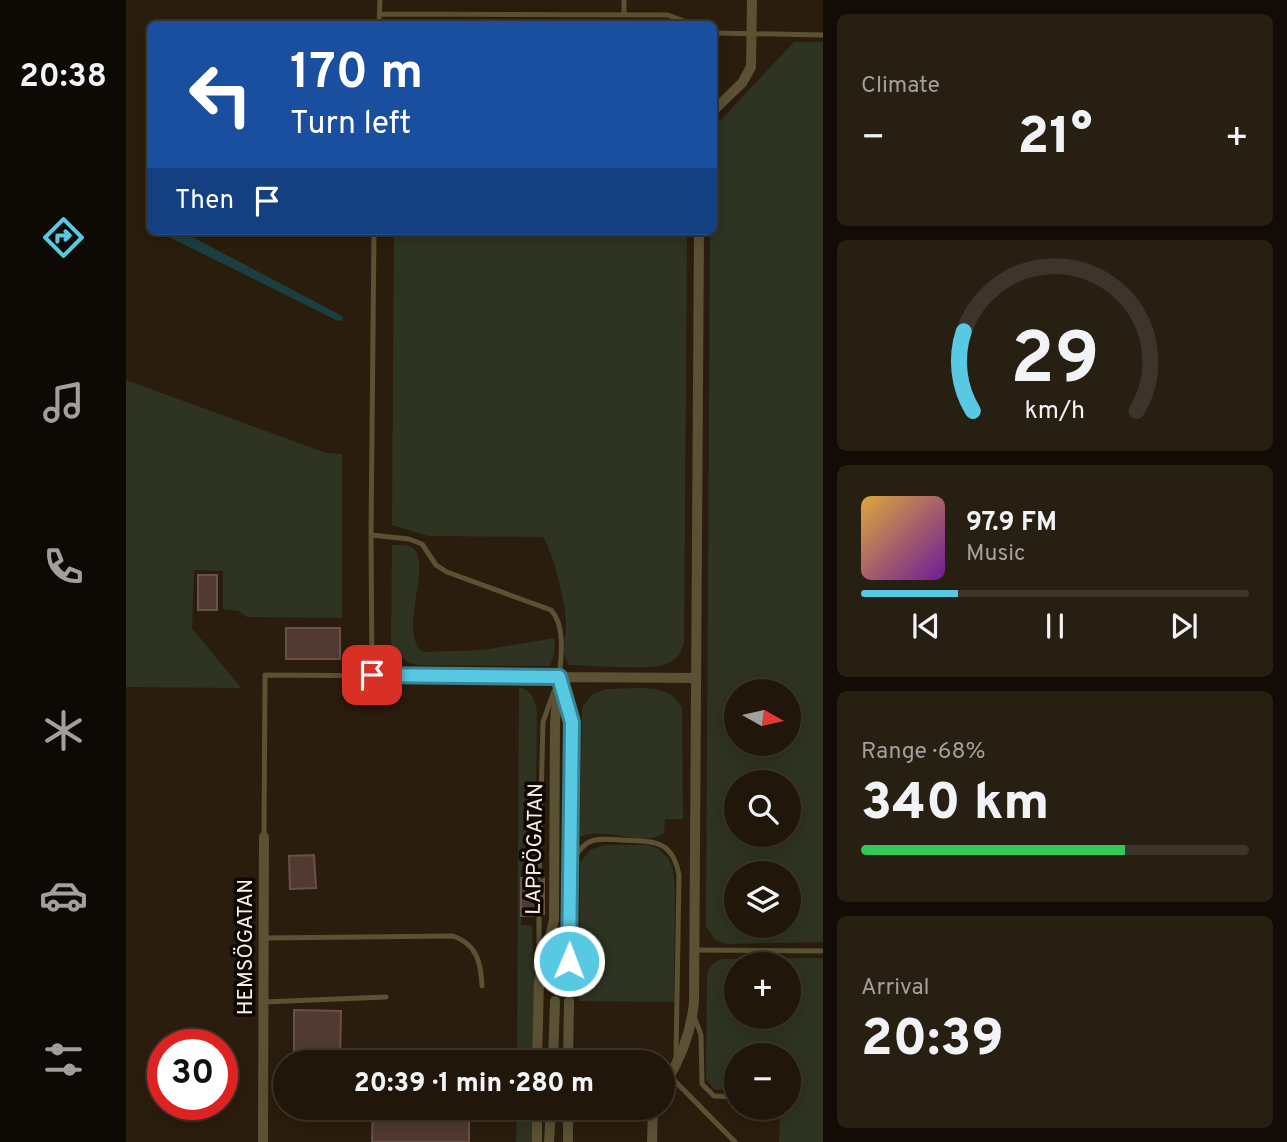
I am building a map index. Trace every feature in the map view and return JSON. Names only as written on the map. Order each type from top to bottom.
[{"type":"street","points":[[717,107],[748,75],[753,57],[752,0]]},
{"type":"street","points":[[675,1068],[682,1054],[693,1015],[699,235]]},
{"type":"street","points":[[559,677],[696,678]]},
{"type":"street","name":"LAPPÖGATAN","points":[[559,677],[572,722],[569,986]]},
{"type":"street","name":"LAPPÖGATAN","points":[[537,1050],[539,981],[554,920],[555,722],[559,677]]},
{"type":"street","name":"HEMSÖGATAN","points":[[263,1142],[264,837]]},
{"type":"street","points":[[554,920],[555,986]]},
{"type":"street","points":[[553,1050],[555,1001]]},
{"type":"street","points":[[568,1050],[569,1001]]},
{"type":"street","points":[[537,1120],[537,1142]]},
{"type":"street","points":[[550,1142],[551,1120]]},
{"type":"street","points":[[568,1120],[568,1142]]},
{"type":"street","points":[[652,1142],[653,1120]]},
{"type":"lane","points":[[379,21],[380,0]]},
{"type":"lane","points":[[624,0],[624,15]]},
{"type":"lane","points":[[380,14],[668,15],[684,21]]},
{"type":"lane","points":[[717,33],[823,35]]},
{"type":"lane","points":[[372,675],[374,235]]},
{"type":"lane","points":[[371,535],[410,539],[422,544],[436,565],[447,572],[551,610],[558,617],[559,677],[543,722],[539,878]]},
{"type":"lane","points":[[264,837],[265,675],[559,677]]},
{"type":"lane","points":[[571,862],[585,845],[604,839],[657,842],[667,848],[675,860],[679,875],[678,1002],[675,1050]]},
{"type":"lane","points":[[539,916],[539,981]]},
{"type":"lane","points":[[264,938],[453,936],[473,948],[481,969],[482,986]]},
{"type":"lane","points":[[694,950],[823,951]]},
{"type":"lane","points":[[264,1002],[386,997]]},
{"type":"lane","points":[[693,1015],[701,1035],[702,1084],[714,1096],[724,1096]]},
{"type":"lane","points":[[675,1074],[735,1142]]},
{"type":"green space","points":[[794,42],[823,42],[823,942],[726,944],[715,940],[706,926],[710,235],[717,235],[717,124]]},
{"type":"green space","points":[[394,235],[687,235],[684,643],[678,655],[667,664],[659,666],[569,665],[564,650],[566,622],[561,590],[543,537],[428,536],[392,525]]},
{"type":"green space","points":[[126,380],[326,453],[342,454],[342,618],[247,617],[239,611],[223,609],[223,571],[194,570],[192,628],[241,688],[126,687]]},
{"type":"green space","points":[[392,545],[411,547],[418,556],[413,630],[416,643],[423,652],[483,650],[555,638],[550,666],[417,665],[401,657],[391,642]]},
{"type":"green space","points":[[519,688],[530,693],[537,712],[535,870],[521,870],[521,925],[532,926],[534,1050],[517,1050]]},
{"type":"green space","points":[[606,689],[660,690],[677,699],[682,708],[683,819],[665,819],[664,833],[656,837],[635,838],[600,833],[580,837],[582,708],[591,695]]},
{"type":"green space","points":[[604,845],[648,845],[657,848],[668,858],[673,869],[674,1002],[579,1001],[580,863],[590,850]]},
{"type":"green space","points":[[801,958],[823,958],[823,1142],[779,1142],[780,1120],[801,1120],[801,1043],[724,1043],[724,1090],[715,1090],[706,1080],[707,973],[712,964],[724,959],[724,1029],[801,1029]]},
{"type":"green space","points":[[517,1120],[534,1120],[533,1142],[516,1142]]},
{"type":"water","points":[[165,235],[189,235],[342,316],[343,320],[338,321]]},
{"type":"building","points":[[198,575],[217,575],[217,610],[198,610]]},
{"type":"building","points":[[286,628],[340,628],[340,659],[286,659]]},
{"type":"building","points":[[314,855],[316,888],[290,889],[289,856]]},
{"type":"building","points":[[521,878],[534,878],[538,883],[544,879],[544,914],[538,911],[534,916],[521,916]]},
{"type":"building","points":[[294,1010],[341,1011],[340,1050],[294,1050]]},
{"type":"building","points":[[373,1120],[469,1120],[469,1142],[372,1142]]},
{"type":"route","points":[[372,675],[559,677],[572,722],[569,961]]}]
